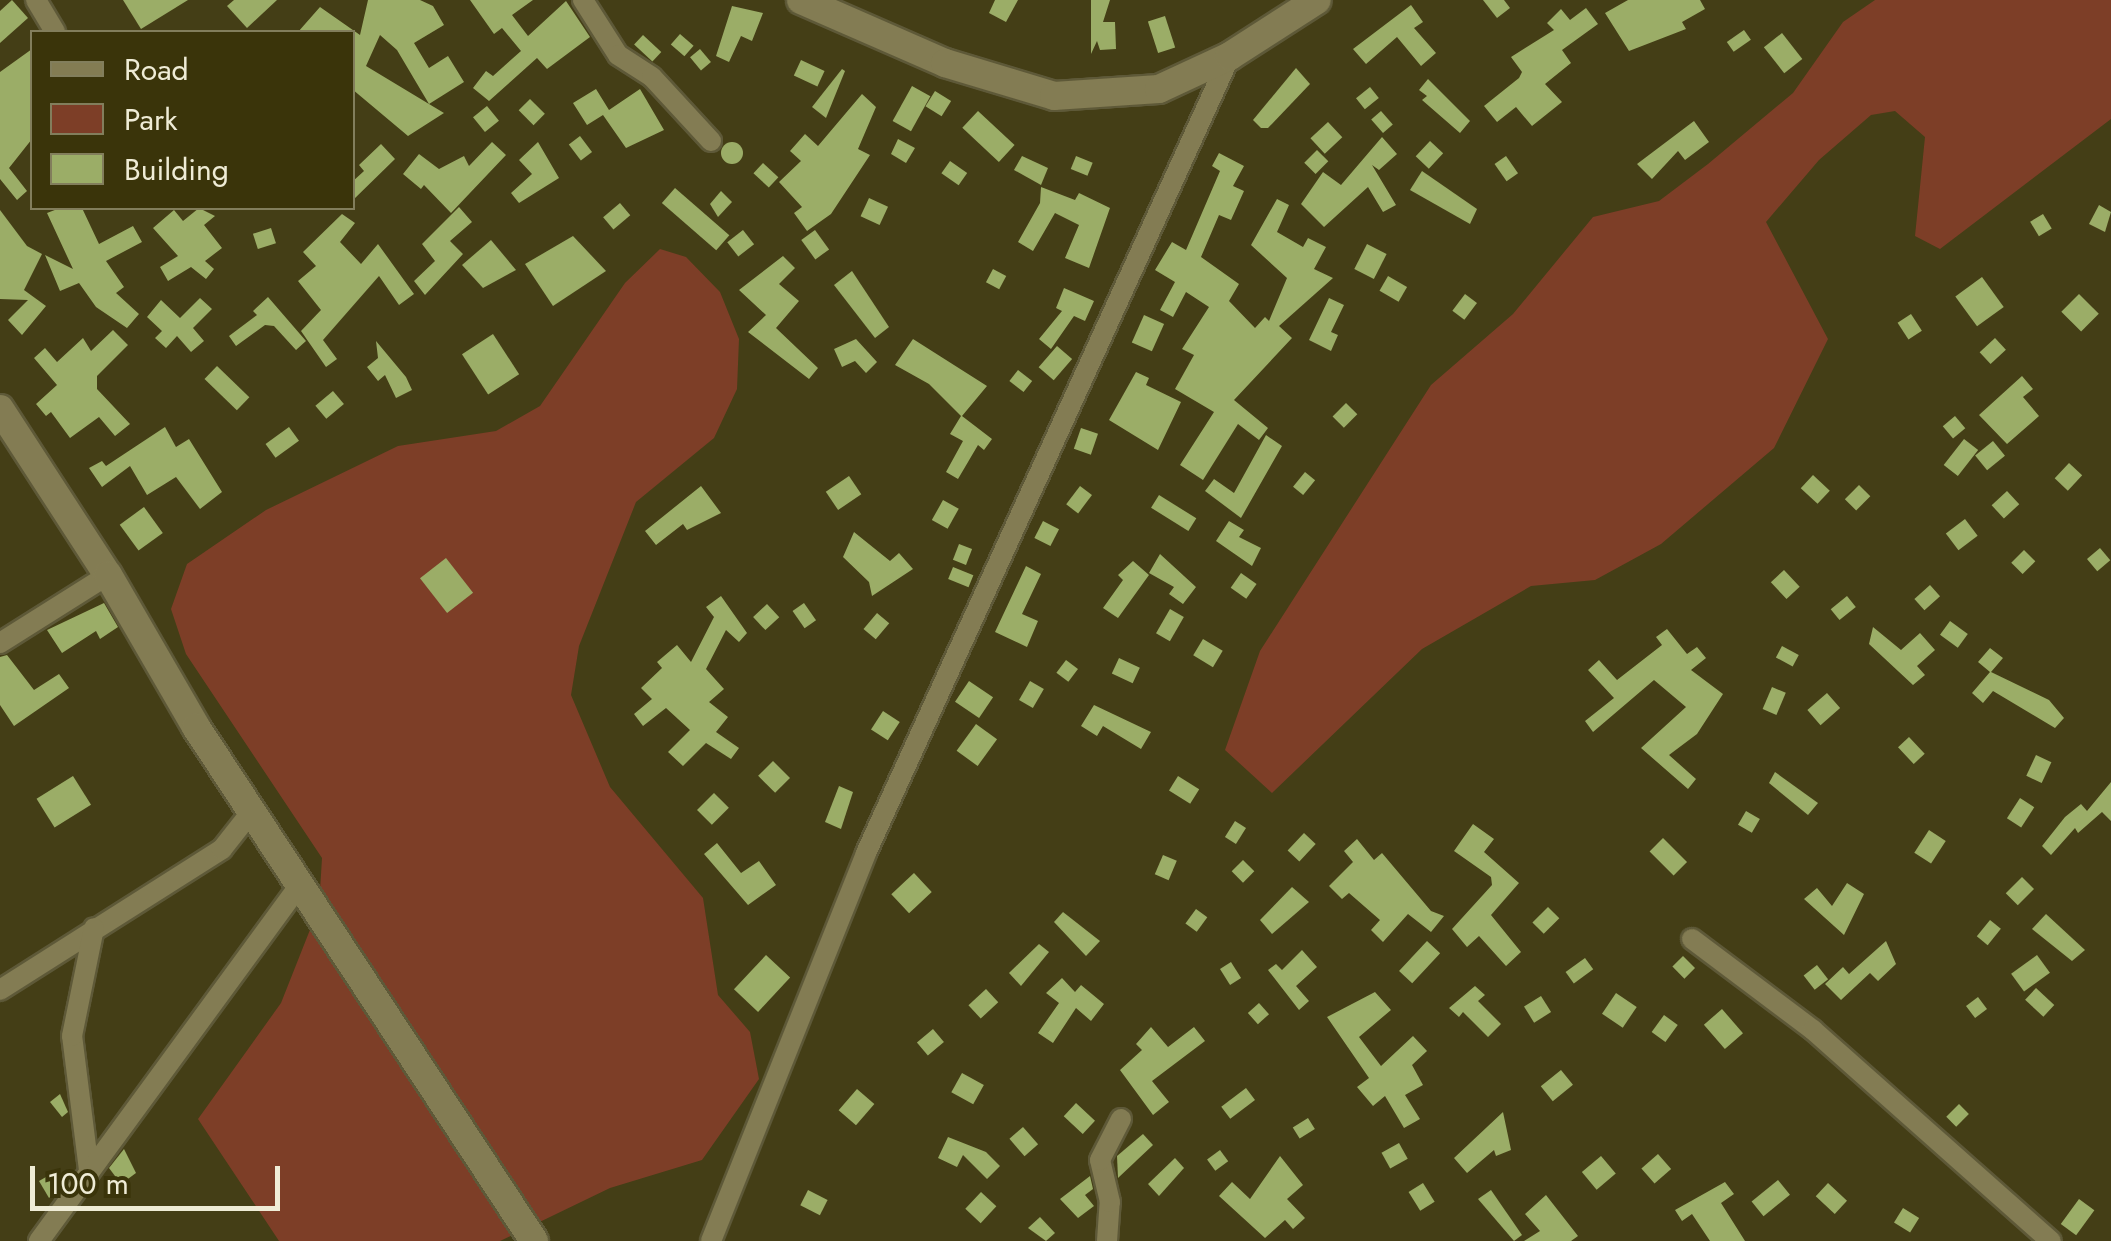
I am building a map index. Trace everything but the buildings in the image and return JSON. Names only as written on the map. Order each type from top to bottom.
[{"type":"main road","points":[[801,0],[945,63],[1054,96],[1159,88],[1230,56],[1316,0]]},
{"type":"main road","points":[[0,409],[108,574],[252,812],[534,1241]]},
{"type":"street","points":[[36,0],[54,30]]},
{"type":"street","points":[[583,0],[618,55],[652,76],[711,141]]},
{"type":"street","points":[[711,1241],[866,853],[1230,56]]},
{"type":"street","points":[[0,643],[108,574]]},
{"type":"street","points":[[0,990],[222,849],[252,812]]},
{"type":"street","points":[[39,1241],[300,884]]},
{"type":"street","points":[[89,1170],[72,1036],[94,928]]},
{"type":"street","points":[[1692,939],[1813,1030],[2050,1241]]},
{"type":"street","points":[[1107,1241],[1110,1202],[1100,1160],[1121,1119]]},
{"type":"green space","points":[[1875,0],[2111,0],[2111,119],[1940,249],[1915,236],[1925,137],[1895,111],[1871,115],[1819,160],[1766,222],[1828,339],[1774,448],[1661,544],[1595,580],[1531,586],[1422,649],[1272,793],[1225,750],[1260,651],[1431,385],[1513,314],[1593,217],[1659,201],[1708,164],[1793,93],[1843,22]]},
{"type":"green space","points":[[660,249],[686,257],[720,292],[739,339],[737,389],[714,438],[636,502],[579,646],[571,695],[610,787],[703,898],[718,995],[750,1032],[759,1079],[702,1160],[610,1188],[500,1241],[279,1241],[198,1119],[281,1003],[319,907],[322,858],[186,654],[171,609],[187,564],[266,510],[398,446],[496,431],[540,406],[625,283]]}]
